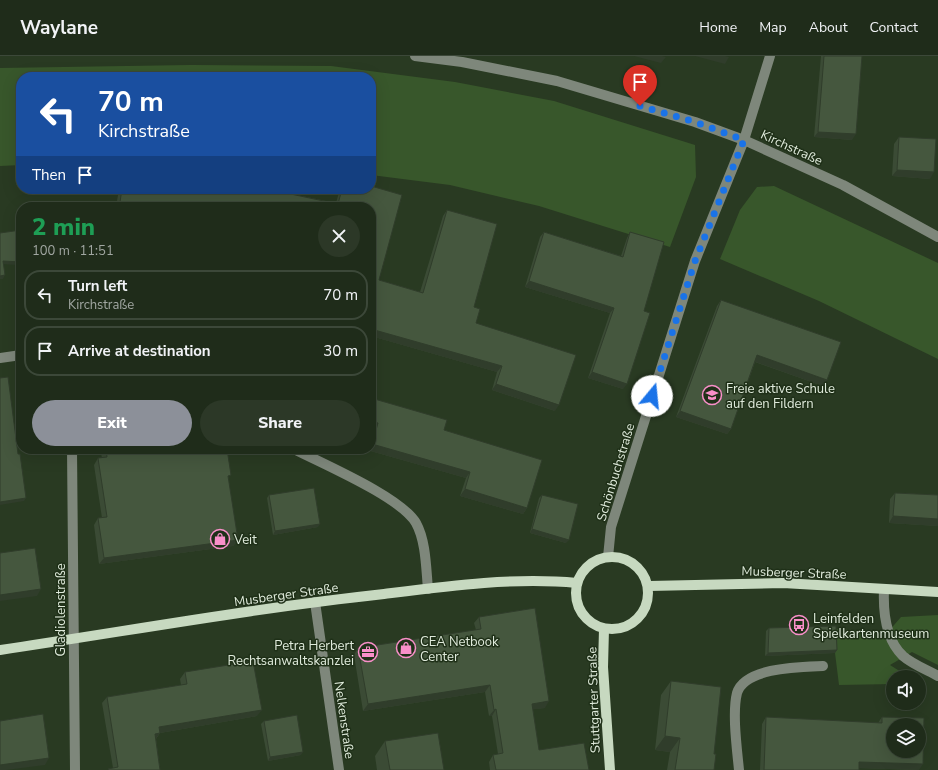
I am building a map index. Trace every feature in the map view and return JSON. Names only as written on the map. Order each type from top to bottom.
[{"type":"main road","points":[[608,557],[619,557],[634,564],[645,576],[649,586],[648,601],[643,614],[632,625],[618,630],[604,629],[593,625],[581,612],[576,595],[577,583],[581,574],[588,565],[608,557]]},
{"type":"main road","name":"Musberger Straße","points":[[0,650],[315,602],[428,589],[544,580],[577,583]]},
{"type":"main road","name":"Musberger Straße","points":[[649,586],[783,583],[938,592]]},
{"type":"main road","name":"Stuttgarter Straße","points":[[604,629],[603,674],[610,770]]},
{"type":"street","name":"Kirchstraße","points":[[416,56],[462,62],[557,81],[695,122],[744,140],[843,185],[938,237]]},
{"type":"street","name":"Schönbuchstraße","points":[[608,557],[614,513],[695,261],[744,140],[770,56]]},
{"type":"street","points":[[0,358],[16,356]]},
{"type":"street","name":"Gladiolenstraße","points":[[72,454],[75,770]]},
{"type":"street","points":[[304,454],[382,494],[410,514],[416,524],[421,541],[428,589]]},
{"type":"street","points":[[884,589],[885,618],[893,644],[903,656],[938,676]]},
{"type":"street","name":"Nelkenstraße","points":[[315,602],[339,770]]},
{"type":"street","points":[[738,770],[736,704],[738,692],[743,683],[766,672],[787,668],[823,666]]},
{"type":"green space","points":[[191,65],[331,66],[455,82],[554,101],[695,145],[696,177],[670,247],[539,206],[450,185],[376,176],[376,72],[16,72],[16,165],[0,166],[0,68]]},
{"type":"green space","points":[[774,186],[938,263],[938,359],[819,301],[720,259],[740,210],[757,187]]},
{"type":"green space","points":[[938,615],[938,665],[912,652],[890,665],[898,670],[886,670],[886,684],[839,685],[834,629],[888,632],[901,617]]},
{"type":"building","points":[[824,56],[862,56],[856,134],[818,132]]},
{"type":"building","points":[[899,137],[936,139],[934,172],[897,170]]},
{"type":"building","points":[[376,187],[402,195],[379,280],[423,293],[447,210],[497,224],[474,307],[480,309],[476,323],[576,355],[559,405],[496,384],[502,366],[376,330],[376,202],[339,202],[341,194],[376,194]]},
{"type":"building","points":[[121,194],[291,194],[329,202],[120,202]]},
{"type":"building","points":[[16,231],[16,262],[3,261],[5,275],[0,276],[0,233]]},
{"type":"building","points":[[544,232],[623,257],[630,232],[664,242],[644,311],[650,313],[627,384],[592,372],[614,308],[529,281]]},
{"type":"building","points":[[721,300],[841,342],[827,380],[757,355],[731,429],[680,411]]},
{"type":"building","points":[[8,377],[16,439],[16,454],[20,454],[26,498],[0,502],[0,378]]},
{"type":"building","points":[[376,399],[447,420],[444,430],[542,460],[527,508],[465,489],[470,472],[376,445],[376,430],[378,423],[376,422]]},
{"type":"building","points":[[107,454],[228,454],[231,475],[228,476],[238,540],[104,558],[98,518],[107,517],[98,458],[107,457]]},
{"type":"building","points":[[314,488],[320,524],[275,531],[269,495]]},
{"type":"building","points":[[895,493],[938,495],[938,519],[893,516]]},
{"type":"building","points":[[542,495],[578,504],[569,540],[532,529]]},
{"type":"building","points":[[35,548],[41,589],[0,595],[0,553]]},
{"type":"building","points":[[535,608],[549,701],[532,704],[539,750],[584,743],[589,770],[496,770],[493,755],[503,753],[496,709],[494,710],[490,685],[368,704],[358,648],[481,629],[479,617]]},
{"type":"building","points":[[836,626],[837,650],[768,653],[769,628]]},
{"type":"building","points":[[253,661],[262,710],[159,727],[160,733],[155,734],[160,770],[108,769],[118,767],[107,697],[187,684],[185,672]]},
{"type":"building","points":[[671,681],[721,687],[714,754],[716,754],[714,770],[675,770],[680,738],[665,736]]},
{"type":"building","points":[[43,714],[49,758],[0,765],[0,721]]},
{"type":"building","points":[[297,715],[303,752],[270,757],[264,721]]},
{"type":"building","points":[[766,717],[882,723],[882,717],[924,718],[886,718],[886,758],[923,758],[923,764],[859,762],[859,770],[764,770]]},
{"type":"building","points":[[438,733],[444,770],[390,770],[385,741]]},
{"type":"place","name":"Freie aktive Schule auf den Fildern","points":[[712,395]]},
{"type":"place","name":"Veit","points":[[220,539]]},
{"type":"place","name":"Leinfelden Spielkartenmuseum","points":[[799,625]]},
{"type":"place","name":"CEA Netbook Center","points":[[406,648]]},
{"type":"place","name":"Petra Herbert Rechtsanwaltskanzlei","points":[[368,652]]},
{"type":"route","points":[[640,106],[695,122],[744,140],[695,261],[652,396]]}]
